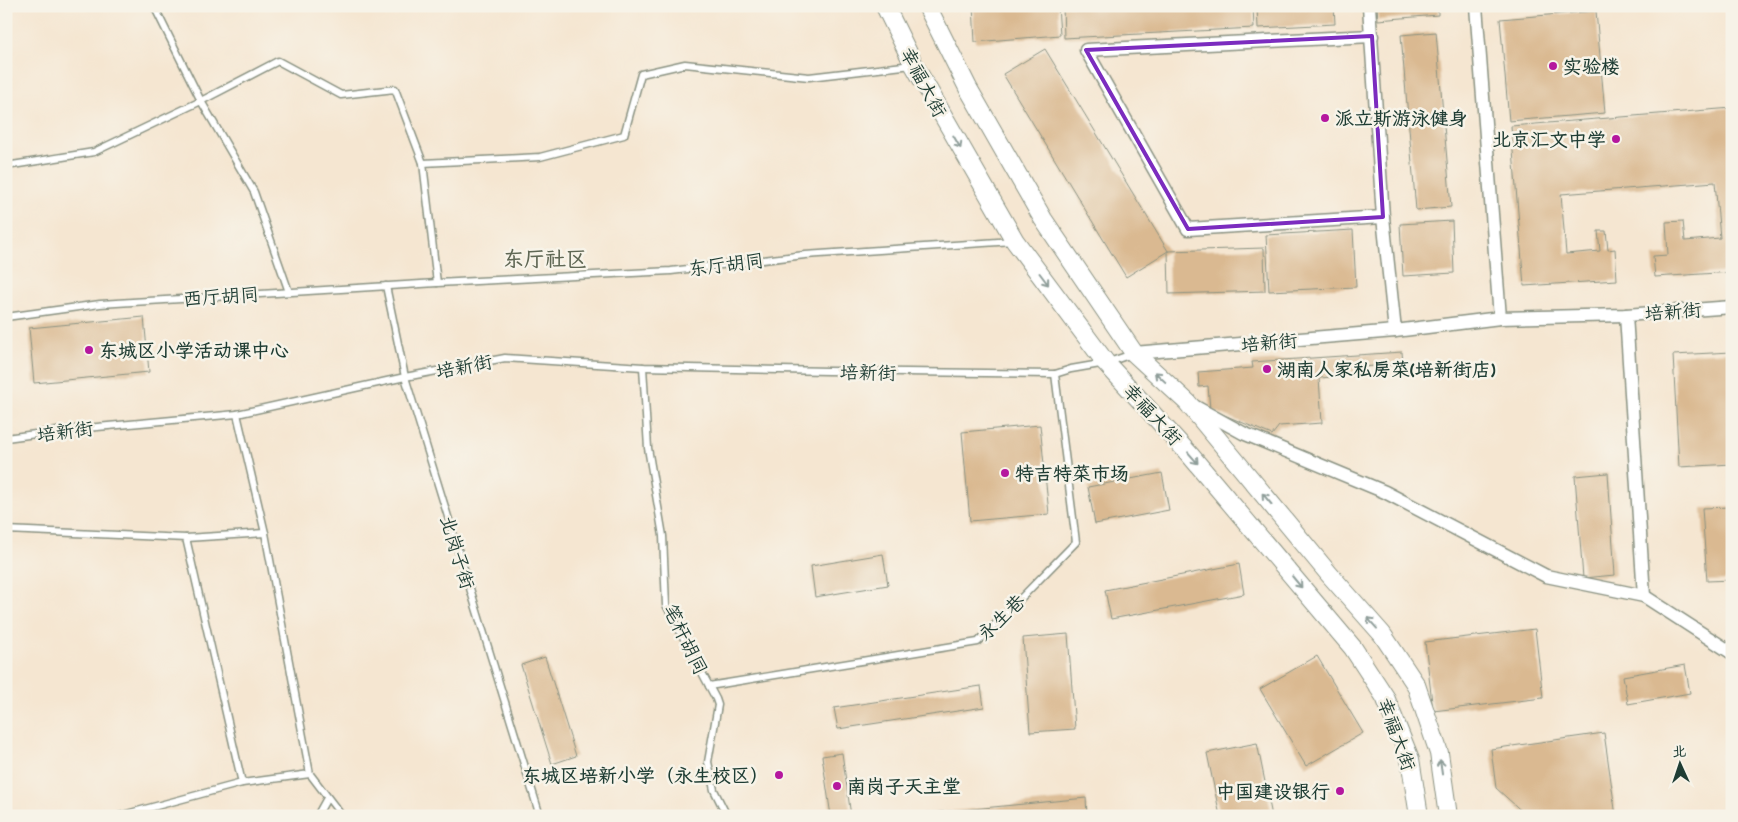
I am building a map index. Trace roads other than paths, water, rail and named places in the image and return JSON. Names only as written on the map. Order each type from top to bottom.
[{"type":"main road","name":"幸福大街","points":[[885,6],[914,65],[1015,241],[1106,363],[1190,455],[1353,648],[1385,697],[1410,759],[1419,816]]},
{"type":"main road","name":"幸福大街","points":[[927,6],[968,88],[1043,219],[1134,353],[1187,402],[1329,574],[1382,634],[1416,685],[1439,753],[1448,816]]},
{"type":"street","points":[[1370,6],[1383,217],[1395,331]]},
{"type":"street","points":[[1476,6],[1500,318]]},
{"type":"street","points":[[1372,36],[1086,50],[1188,230],[1383,217]]},
{"type":"street","name":"培新街","points":[[1134,353],[1395,331],[1500,318],[1626,315],[1732,307]]},
{"type":"street","points":[[1626,315],[1644,596]]},
{"type":"street","points":[[1187,402],[1243,433],[1385,492],[1546,576],[1644,596],[1732,653]]},
{"type":"lane","points":[[154,6],[201,101],[254,192],[289,292]]},
{"type":"lane","points":[[6,166],[94,152],[278,62],[341,95],[394,89],[423,163],[437,283]]},
{"type":"lane","points":[[423,163],[540,157],[624,135],[641,74],[685,64],[809,77],[914,65]]},
{"type":"lane","name":"东厅胡同","points":[[437,283],[671,271],[805,254],[1015,241]]},
{"type":"lane","name":"西厅胡同","points":[[6,316],[100,304],[437,283]]},
{"type":"lane","name":"北岗子街","points":[[386,286],[404,377],[540,816]]},
{"type":"lane","name":"培新街","points":[[6,438],[64,430],[237,414],[404,377],[506,358],[642,366],[1055,374],[1070,369],[1106,363],[1134,353]]},
{"type":"lane","name":"笔杆胡同","points":[[642,366],[648,448],[663,536],[666,605],[718,705],[708,762],[714,790],[727,816]]},
{"type":"lane","name":"永生巷","points":[[709,686],[978,642],[1076,542],[1055,374]]},
{"type":"lane","points":[[237,414],[265,533],[310,774],[342,816]]},
{"type":"lane","points":[[6,530],[186,538],[265,533]]},
{"type":"lane","points":[[186,538],[242,783]]},
{"type":"lane","points":[[118,816],[242,783],[310,774]]},
{"type":"lane","points":[[317,816],[327,798]]},
{"type":"place","name":"实验楼","points":[[1553,66]]},
{"type":"place","name":"派立斯游泳健身","points":[[1325,118]]},
{"type":"place","name":"北京汇文中学","points":[[1616,139]]},
{"type":"place","name":"东城区小学活动课中心","points":[[89,350]]},
{"type":"place","name":"湖南人家私房菜(培新街店)","points":[[1267,369]]},
{"type":"place","name":"特吉特菜市场","points":[[1005,473]]},
{"type":"place","name":"东城区培新小学（永生校区）","points":[[779,775]]},
{"type":"place","name":"南岗子天主堂","points":[[837,786]]},
{"type":"place","name":"中国建设银行","points":[[1340,791]]},
{"type":"district","name":"东厅社区","points":[[545,259]]}]
